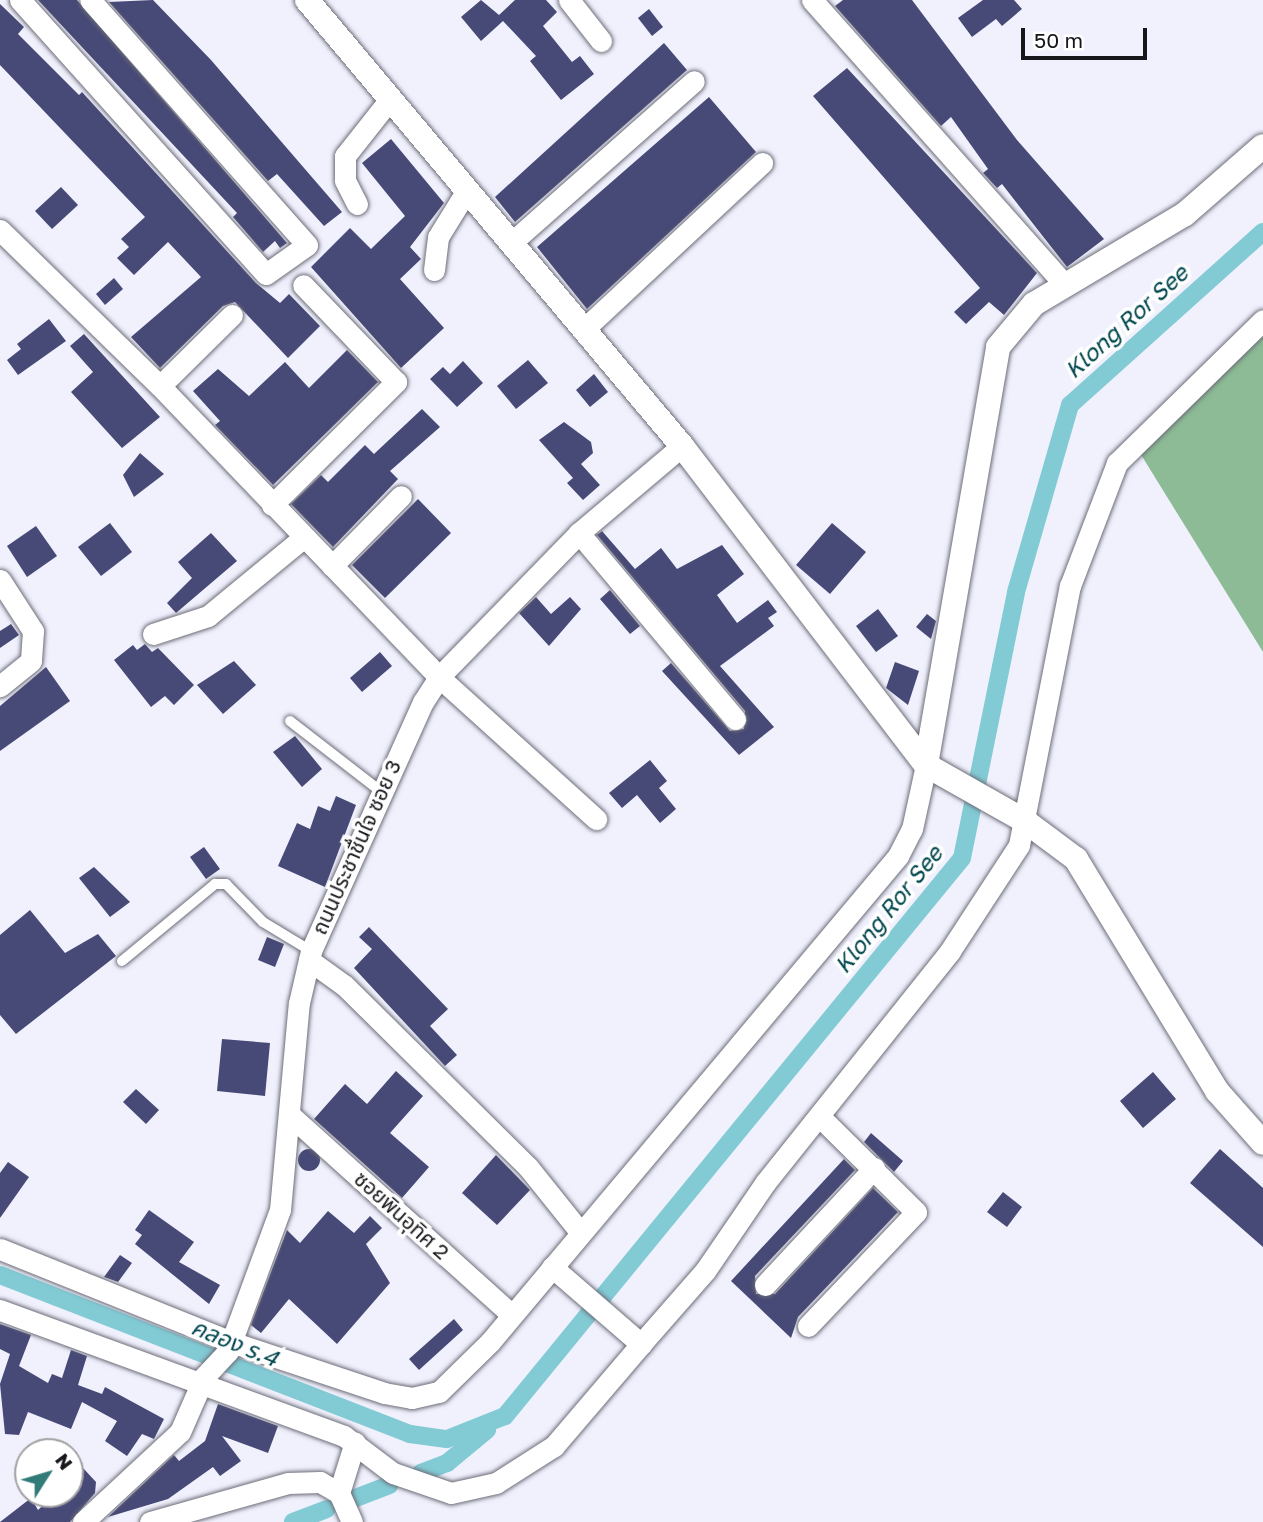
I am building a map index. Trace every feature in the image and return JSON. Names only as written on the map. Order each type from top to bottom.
[{"type":"street","points":[[20,0],[266,274],[307,245],[90,0]]},
{"type":"street","points":[[307,0],[682,446],[931,770],[1020,818],[1076,859],[1217,1091],[1263,1143]]},
{"type":"street","points":[[569,0],[601,41]]},
{"type":"street","points":[[812,0],[1065,285]]},
{"type":"street","points":[[511,243],[694,81]]},
{"type":"street","points":[[357,204],[344,173],[345,156],[390,99]]},
{"type":"street","points":[[0,1249],[230,1346],[412,1398],[450,1386],[898,856],[912,829],[931,770],[990,366],[1016,321],[1065,285],[1185,214],[1263,146]]},
{"type":"street","points":[[583,330],[762,163]]},
{"type":"street","points":[[434,270],[438,237],[467,190]]},
{"type":"street","points":[[0,230],[160,386],[439,677],[596,819]]},
{"type":"street","points":[[272,505],[396,382],[303,285]]},
{"type":"street","points":[[160,386],[232,316]]},
{"type":"street","points":[[0,1310],[203,1383],[355,1442],[411,1482],[451,1493],[481,1489],[570,1433],[641,1344],[705,1271],[765,1183],[820,1117],[1007,871],[1070,586],[1117,463],[1263,320]]},
{"type":"street","name":"ถนนประชาชื่นใจ ซอย 3","points":[[230,1346],[280,1210],[291,1116],[299,1003],[310,955],[379,790],[439,677],[579,533],[682,446]]},
{"type":"street","points":[[332,566],[401,496]]},
{"type":"street","points":[[579,533],[735,719]]},
{"type":"street","points":[[153,634],[208,616],[303,538]]},
{"type":"street","points":[[0,580],[33,631],[31,661],[0,686]]},
{"type":"street","points":[[310,955],[345,986],[528,1167],[580,1232]]},
{"type":"street","name":"ซอยพินอุทิศ 2","points":[[291,1116],[512,1315]]},
{"type":"street","points":[[808,1326],[916,1212],[820,1117]]},
{"type":"street","points":[[765,1285],[874,1168]]},
{"type":"street","points":[[552,1267],[641,1344]]},
{"type":"street","points":[[83,1522],[180,1432],[203,1383],[230,1346]]},
{"type":"street","points":[[339,1493],[355,1442]]},
{"type":"street","points":[[150,1522],[288,1483],[320,1482],[339,1493],[352,1522]]},
{"type":"lane","points":[[290,721],[379,790]]},
{"type":"lane","points":[[122,961],[215,884],[226,884],[263,922],[310,955]]},
{"type":"green space","points":[[1263,320],[1263,652],[1135,445]]},
{"type":"building","points":[[38,0],[77,0],[287,243],[280,248],[275,241],[263,252],[233,217],[237,213]]},
{"type":"building","points":[[153,0],[211,60],[342,212],[324,226],[277,174],[268,181],[109,2]]},
{"type":"building","points":[[481,0],[499,15],[515,0],[546,0],[557,12],[543,26],[572,62],[580,56],[594,74],[561,100],[530,61],[536,56],[503,21],[481,41],[461,17]]},
{"type":"building","points":[[843,0],[912,0],[1017,140],[1104,239],[1067,267],[1002,184],[997,188],[983,173],[988,169],[951,117],[941,126],[835,6]]},
{"type":"building","points":[[983,0],[1014,0],[1022,9],[1002,26],[996,19],[972,37],[958,18]]},
{"type":"building","points":[[0,4],[24,27],[18,34],[79,95],[82,92],[256,283],[280,303],[289,294],[320,326],[288,358],[235,302],[223,306],[160,368],[131,337],[201,277],[168,242],[134,275],[117,258],[129,247],[121,239],[145,217],[0,65]]},
{"type":"building","points":[[649,9],[663,27],[652,36],[638,18]]},
{"type":"building","points":[[664,43],[687,70],[515,222],[495,197]]},
{"type":"building","points":[[847,68],[1037,273],[1004,315],[989,302],[966,324],[954,312],[980,288],[813,96]]},
{"type":"building","points":[[709,97],[756,152],[587,309],[537,247]]},
{"type":"building","points":[[391,139],[444,203],[410,247],[421,259],[400,279],[444,328],[401,368],[311,267],[350,228],[371,249],[405,216],[362,163]]},
{"type":"building","points":[[61,187],[78,205],[52,229],[35,211]]},
{"type":"building","points":[[114,278],[123,289],[105,305],[96,294]]},
{"type":"building","points":[[49,319],[66,341],[18,375],[7,360],[21,349],[17,344]]},
{"type":"building","points":[[84,334],[160,417],[122,448],[71,392],[93,372],[70,346]]},
{"type":"building","points":[[347,350],[378,382],[273,485],[215,425],[220,421],[193,391],[218,369],[249,396],[285,362],[309,388]]},
{"type":"building","points":[[528,360],[548,383],[516,409],[497,386]]},
{"type":"building","points":[[463,361],[483,383],[457,407],[430,379],[443,367],[450,374]]},
{"type":"building","points":[[594,374],[608,392],[590,407],[576,390]]},
{"type":"building","points":[[422,409],[440,427],[390,471],[398,479],[333,547],[291,504],[321,475],[328,482],[365,445],[374,454]]},
{"type":"building","points":[[564,422],[591,442],[593,453],[581,464],[600,485],[583,500],[567,483],[573,478],[539,440]]},
{"type":"building","points":[[140,453],[164,474],[134,497],[123,475]]},
{"type":"building","points":[[418,499],[451,533],[385,598],[352,565]]},
{"type":"building","points":[[110,523],[132,552],[101,576],[78,547]]},
{"type":"building","points":[[832,523],[866,552],[830,594],[796,565]]},
{"type":"building","points":[[36,526],[57,556],[27,577],[7,546]]},
{"type":"building","points":[[602,531],[635,569],[661,548],[677,569],[722,545],[744,574],[717,595],[737,623],[768,600],[777,612],[768,618],[774,626],[720,666],[774,727],[739,755],[662,671],[671,663],[730,731],[744,729],[745,711],[597,535]]},
{"type":"building","points":[[211,533],[237,561],[176,613],[167,603],[192,578],[178,562]]},
{"type":"building","points":[[610,590],[640,626],[630,634],[600,599]]},
{"type":"building","points":[[536,597],[551,614],[570,597],[581,609],[549,646],[519,613]]},
{"type":"building","points":[[878,609],[898,636],[876,652],[856,626]]},
{"type":"building","points":[[927,614],[936,621],[931,639],[916,627]]},
{"type":"building","points":[[11,624],[19,635],[0,648],[0,631]]},
{"type":"building","points":[[145,644],[152,652],[158,648],[194,685],[174,705],[165,696],[151,707],[114,660],[133,645],[137,650]]},
{"type":"building","points":[[380,652],[392,666],[362,692],[350,678]]},
{"type":"building","points":[[234,661],[256,685],[223,714],[197,685]]},
{"type":"building","points":[[895,662],[919,671],[908,705],[886,688]]},
{"type":"building","points":[[46,667],[70,701],[0,751],[0,706]]},
{"type":"building","points":[[295,736],[322,769],[302,787],[273,752]]},
{"type":"building","points":[[650,760],[667,781],[659,788],[676,809],[660,823],[637,795],[622,808],[609,793]]},
{"type":"building","points":[[336,796],[356,805],[325,887],[278,866],[297,823],[310,829],[318,806],[330,811]]},
{"type":"building","points":[[204,847],[220,869],[206,879],[190,857]]},
{"type":"building","points":[[94,867],[130,902],[110,917],[79,878]]},
{"type":"building","points":[[30,910],[65,953],[98,934],[116,956],[16,1034],[0,1015],[0,935]]},
{"type":"building","points":[[369,927],[448,1009],[430,1026],[457,1055],[445,1066],[354,968],[372,949],[359,937]]},
{"type":"building","points":[[267,937],[284,944],[275,967],[258,960]]},
{"type":"building","points":[[222,1039],[270,1043],[265,1096],[217,1091]]},
{"type":"building","points":[[396,1071],[423,1096],[390,1133],[429,1167],[402,1198],[314,1119],[345,1084],[367,1104]]},
{"type":"building","points":[[1153,1072],[1176,1099],[1143,1128],[1120,1101]]},
{"type":"building","points":[[136,1089],[159,1110],[146,1124],[123,1102]]},
{"type":"building","points":[[871,1133],[903,1161],[894,1172],[864,1142]]},
{"type":"building","points":[[309,1149],[319,1156],[320,1160],[313,1170],[309,1171],[299,1164],[298,1160],[305,1150]]},
{"type":"building","points":[[1220,1149],[1263,1188],[1263,1247],[1190,1183]]},
{"type":"building","points":[[496,1155],[530,1190],[497,1225],[462,1193]]},
{"type":"building","points":[[844,1159],[855,1170],[755,1276],[756,1294],[775,1294],[873,1188],[898,1212],[798,1317],[791,1338],[731,1281]]},
{"type":"building","points":[[8,1162],[29,1177],[0,1218],[0,1173]]},
{"type":"building","points":[[1003,1192],[1022,1207],[1007,1227],[987,1212]]},
{"type":"building","points":[[149,1210],[194,1242],[179,1262],[220,1285],[209,1304],[135,1244],[142,1235],[135,1230]]},
{"type":"building","points":[[328,1211],[354,1233],[370,1216],[382,1228],[366,1244],[390,1283],[337,1344],[289,1299],[261,1333],[251,1325],[287,1230],[300,1243]]},
{"type":"building","points":[[120,1255],[132,1263],[118,1282],[104,1277]]},
{"type":"building","points":[[454,1319],[463,1330],[419,1370],[409,1359]]},
{"type":"building","points":[[0,1324],[31,1335],[19,1366],[48,1383],[52,1374],[62,1378],[71,1350],[87,1356],[78,1385],[102,1394],[105,1387],[164,1419],[154,1439],[142,1434],[127,1456],[105,1441],[117,1421],[82,1402],[71,1429],[28,1412],[19,1435],[5,1434],[0,1384],[10,1354],[0,1349]]},
{"type":"building","points":[[218,1404],[278,1426],[268,1453],[222,1436],[241,1461],[220,1476],[213,1467],[168,1499],[108,1517],[174,1455],[179,1461],[205,1441]]},
{"type":"building","points":[[84,1469],[96,1482],[95,1493],[84,1506]]},
{"type":"building","points":[[18,1508],[82,1508],[70,1522],[0,1522]]},
{"type":"waterway","name":"Klong Ror See","points":[[0,1275],[410,1434],[447,1439],[505,1416],[962,858],[1016,592],[1070,405],[1263,232]]},
{"type":"waterway","points":[[421,1473],[447,1463],[487,1430]]},
{"type":"waterway","points":[[353,1499],[389,1485]]},
{"type":"waterway","points":[[293,1522],[327,1509]]},
{"type":"water label","name":"คลอง ร.4","points":[[235,1342]]}]
